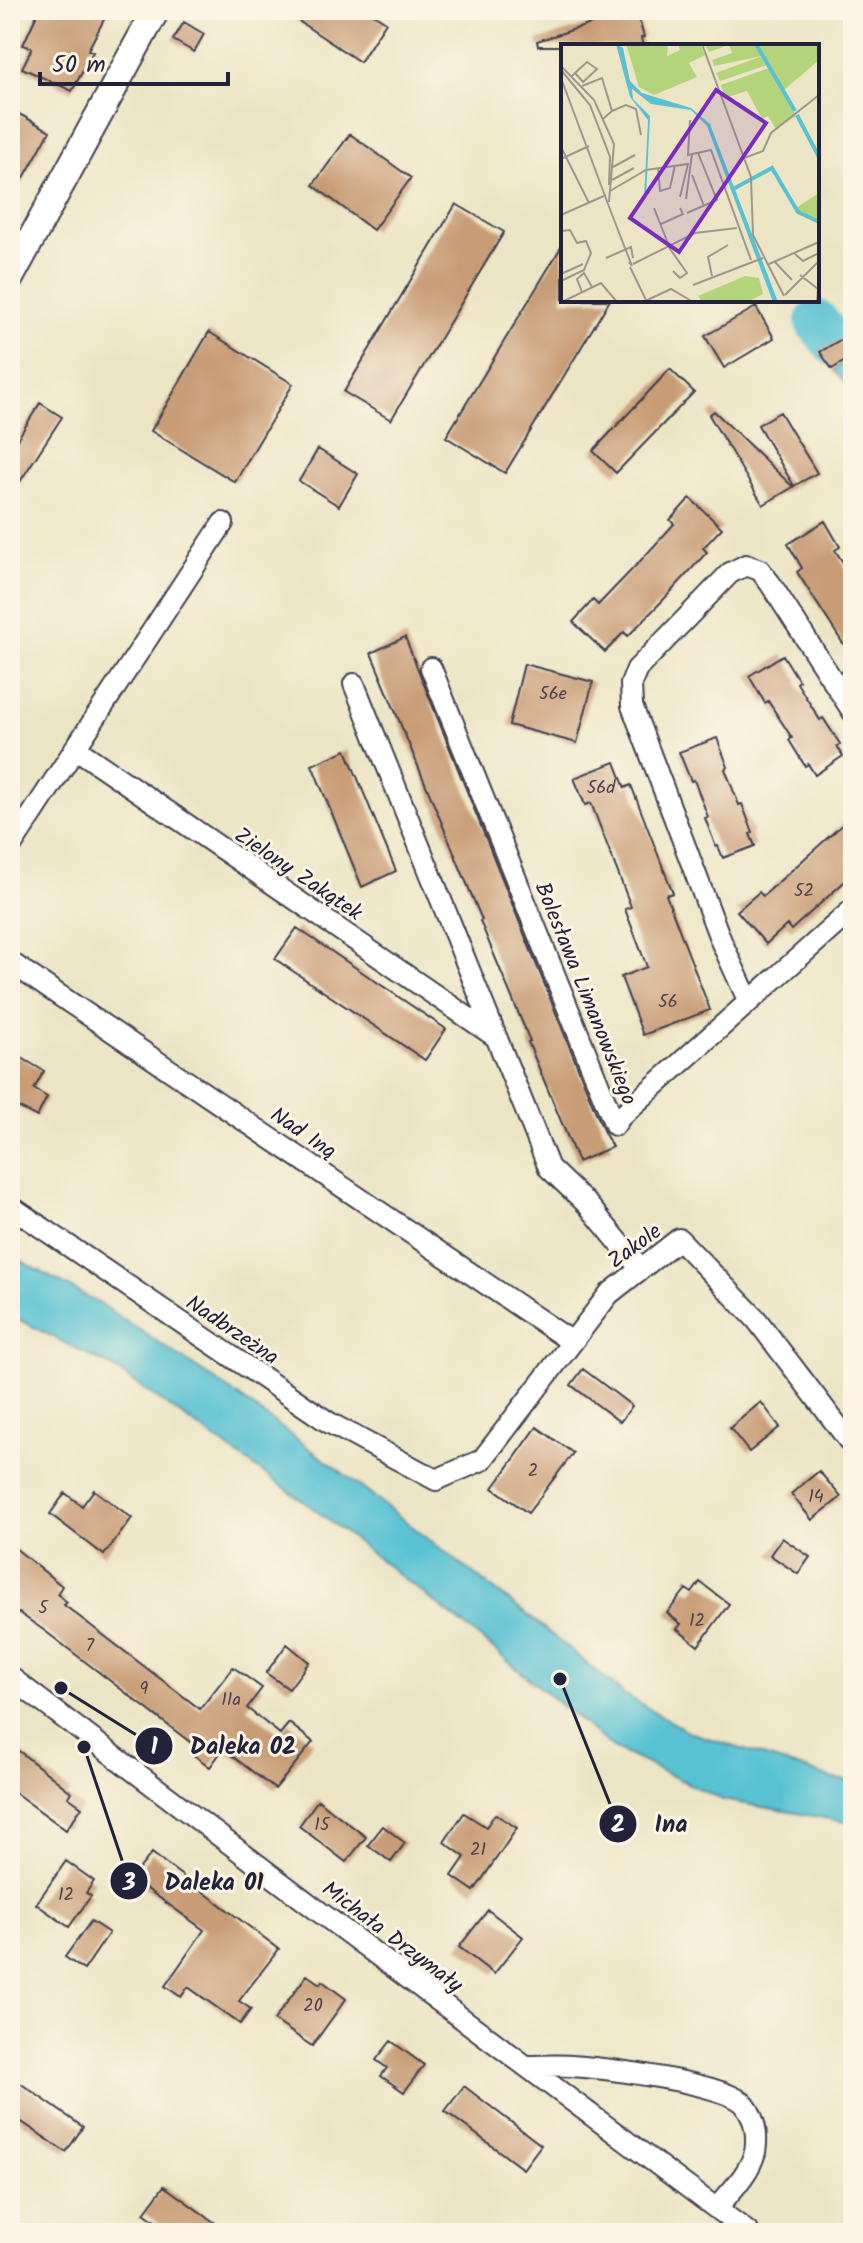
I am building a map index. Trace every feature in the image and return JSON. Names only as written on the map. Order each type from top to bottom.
[{"type":"street","points":[[10,278],[156,10]]},
{"type":"street","points":[[10,848],[223,523]]},
{"type":"street","points":[[749,1002],[721,941],[632,706],[631,684],[637,669],[701,601],[730,573],[746,565],[760,570],[770,583],[853,712]]},
{"type":"street","name":"Bolesława Limanowskiego","points":[[431,668],[615,1125],[621,1116],[853,909]]},
{"type":"street","points":[[354,684],[549,1168],[588,1205],[641,1269]]},
{"type":"street","name":"Zielony Zakątek","points":[[75,748],[496,1037]]},
{"type":"street","name":"Nad Iną","points":[[10,962],[572,1342]]},
{"type":"street","name":"Nadbrzeżna","points":[[10,1206],[328,1422],[436,1480]]},
{"type":"street","name":"Zakole","points":[[436,1480],[482,1460],[609,1294],[679,1239],[756,1319],[853,1446]]},
{"type":"street","name":"Michała Drzymały","points":[[10,1677],[749,2233]]},
{"type":"street","points":[[528,2066],[572,2066],[653,2077],[730,2094],[744,2104],[757,2130],[754,2153],[744,2176],[717,2208]]},
{"type":"water","points":[[853,357],[853,391],[834,370]]},
{"type":"water","points":[[10,1255],[102,1305],[227,1388],[535,1621],[624,1694],[689,1732],[831,1778],[853,1782],[853,1823],[723,1800],[613,1748],[469,1629],[309,1505],[114,1368],[10,1315]]},
{"type":"building","points":[[39,10],[109,10],[88,50],[93,52],[72,91],[22,68],[32,48],[23,45]]},
{"type":"building","points":[[282,10],[367,10],[386,22],[360,62]]},
{"type":"building","points":[[636,10],[644,37],[641,38],[642,44],[538,46],[537,41]]},
{"type":"building","points":[[184,22],[204,34],[194,52],[173,40]]},
{"type":"building","points":[[10,109],[50,131],[10,203]]},
{"type":"building","points":[[350,134],[411,178],[373,230],[313,185]]},
{"type":"building","points":[[456,204],[504,232],[391,420],[344,392]]},
{"type":"building","points":[[561,247],[561,302],[609,302],[505,473],[446,437]]},
{"type":"building","points":[[756,307],[774,338],[724,368],[705,336]]},
{"type":"building","points":[[209,332],[293,384],[235,482],[151,431]]},
{"type":"building","points":[[853,332],[853,356],[832,369],[820,352]]},
{"type":"building","points":[[670,369],[694,392],[616,473],[593,451]]},
{"type":"building","points":[[40,403],[62,417],[10,497],[10,451]]},
{"type":"building","points":[[714,411],[793,487],[763,505],[709,415]]},
{"type":"building","points":[[780,412],[817,473],[794,486],[758,425]]},
{"type":"building","points":[[318,449],[358,474],[339,506],[299,481]]},
{"type":"building","points":[[690,498],[722,528],[703,548],[707,552],[667,596],[628,636],[624,632],[605,652],[573,622],[593,600],[598,605],[645,556],[674,524],[670,520]]},
{"type":"building","points":[[825,521],[840,547],[835,550],[853,578],[853,659],[797,572],[802,568],[788,544]]},
{"type":"building","points":[[405,637],[612,1147],[578,1162],[371,653]]},
{"type":"building","points":[[783,655],[820,720],[823,718],[840,744],[837,746],[843,756],[815,775],[808,764],[805,766],[789,740],[792,738],[749,676]]},
{"type":"building","points":[[524,664],[593,682],[577,743],[509,725]]},
{"type":"building","points":[[717,738],[728,767],[725,769],[739,805],[742,804],[755,846],[723,858],[705,818],[708,817],[694,780],[691,781],[679,752]]},
{"type":"building","points":[[346,750],[396,871],[362,887],[312,765]]},
{"type":"building","points":[[615,762],[625,788],[631,785],[673,893],[666,895],[710,1010],[643,1035],[621,977],[647,967],[625,909],[631,907],[591,803],[585,805],[574,778]]},
{"type":"building","points":[[853,815],[853,874],[791,930],[787,925],[766,944],[737,911],[759,892],[763,896]]},
{"type":"building","points":[[297,928],[446,1029],[425,1060],[275,959]]},
{"type":"building","points":[[10,1051],[44,1071],[34,1089],[47,1097],[37,1117],[10,1103]]},
{"type":"building","points":[[583,1369],[632,1406],[620,1422],[571,1385]]},
{"type":"building","points":[[761,1402],[780,1427],[749,1452],[730,1428]]},
{"type":"building","points":[[537,1427],[573,1453],[528,1513],[493,1488]]},
{"type":"building","points":[[819,1471],[841,1497],[812,1520],[791,1494]]},
{"type":"building","points":[[94,1490],[132,1518],[104,1555],[50,1514],[65,1493],[82,1506]]},
{"type":"building","points":[[782,1538],[810,1557],[798,1574],[770,1555]]},
{"type":"building","points":[[10,1544],[62,1586],[57,1594],[67,1602],[64,1605],[200,1709],[233,1667],[262,1688],[247,1708],[280,1734],[289,1723],[313,1742],[275,1789],[223,1749],[210,1767],[194,1755],[199,1749],[45,1631],[19,1613],[10,1612]]},
{"type":"building","points":[[700,1582],[729,1604],[698,1646],[677,1629],[681,1624],[667,1613],[686,1589],[692,1593]]},
{"type":"building","points":[[287,1644],[309,1662],[289,1689],[266,1673]]},
{"type":"building","points":[[10,1744],[71,1792],[68,1797],[82,1807],[66,1830],[10,1789]]},
{"type":"building","points":[[318,1800],[366,1837],[346,1862],[299,1826]]},
{"type":"building","points":[[464,1813],[486,1827],[495,1814],[517,1828],[474,1891],[452,1876],[465,1857],[444,1842]]},
{"type":"building","points":[[383,1826],[405,1843],[391,1862],[368,1845]]},
{"type":"building","points":[[152,1853],[279,1949],[239,2001],[251,2009],[240,2024],[188,1987],[181,1997],[165,1986],[204,1930],[132,1878]]},
{"type":"building","points":[[66,1861],[94,1881],[86,1893],[91,1896],[69,1927],[36,1904]]},
{"type":"building","points":[[488,1910],[523,1937],[494,1974],[459,1947]]},
{"type":"building","points":[[91,1921],[109,1933],[84,1970],[65,1957]]},
{"type":"building","points":[[307,1975],[320,1984],[322,1981],[346,1999],[312,2046],[274,2020]]},
{"type":"building","points":[[391,2041],[424,2065],[404,2092],[381,2076],[387,2068],[376,2060]]},
{"type":"building","points":[[10,2076],[83,2127],[66,2152],[10,2114]]},
{"type":"building","points":[[464,2086],[541,2145],[523,2169],[445,2111]]},
{"type":"building","points":[[164,2186],[229,2233],[172,2233],[144,2213]]},
{"type":"waterway","points":[[817,322],[835,344]]},
{"type":"place","name":"Ina","points":[[560,1679]]},
{"type":"place","name":"Daleka 02","points":[[61,1688]]},
{"type":"place","name":"Daleka 01","points":[[84,1747]]}]
